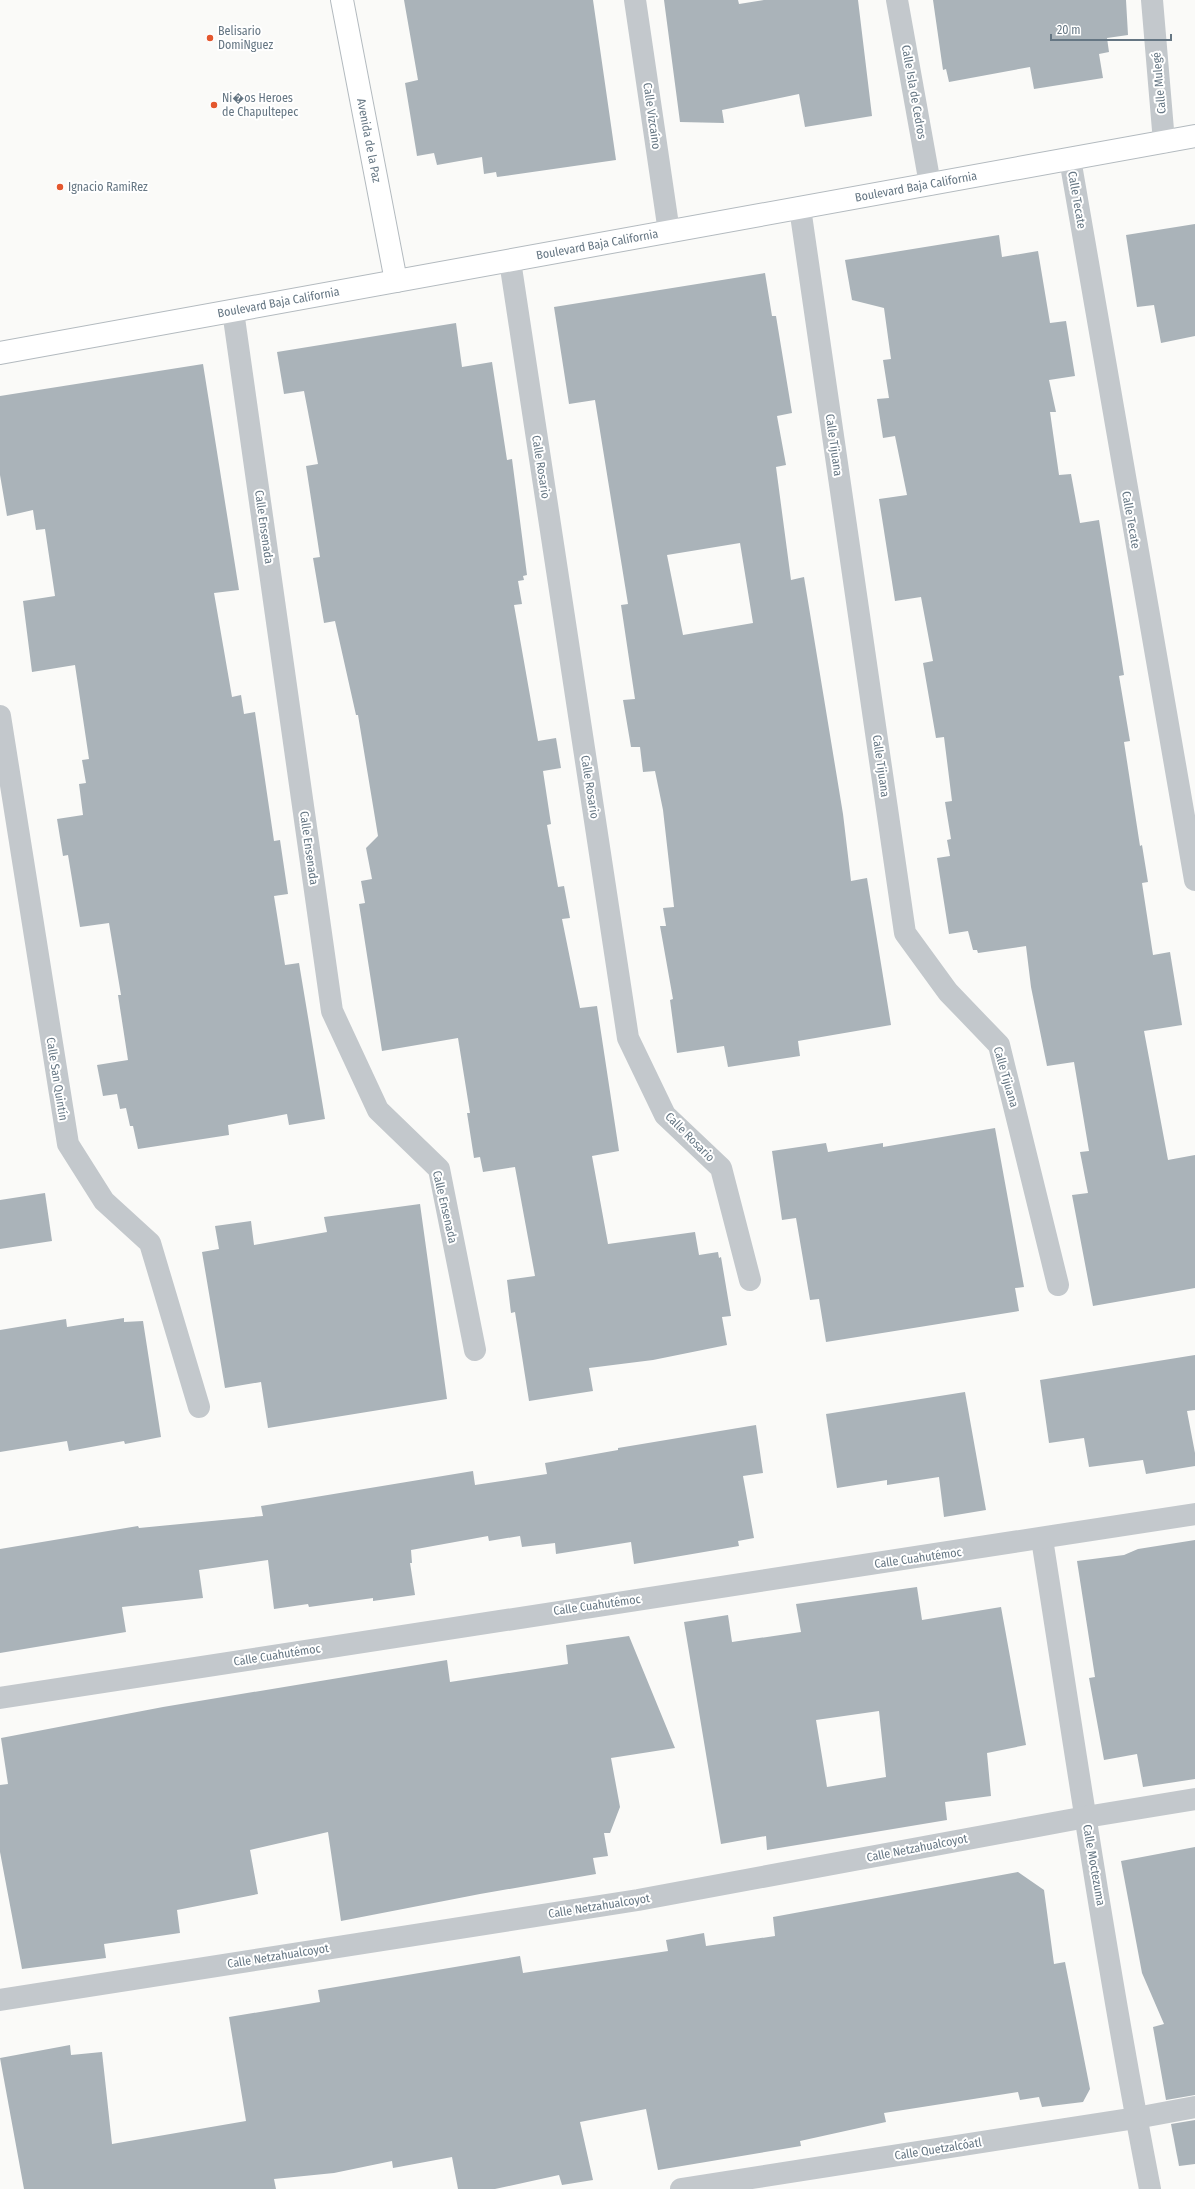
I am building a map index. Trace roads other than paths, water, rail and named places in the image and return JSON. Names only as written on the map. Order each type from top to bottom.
[{"type":"street","name":"Avenida de la Paz","points":[[342,0],[396,281]]},
{"type":"street","name":"Calle Vizcaíno","points":[[635,0],[669,232]]},
{"type":"street","name":"Calle Isla de Cedros","points":[[897,0],[930,184]]},
{"type":"street","name":"Calle Mulegé","points":[[1152,0],[1164,142]]},
{"type":"street","name":"Boulevard Baja California","points":[[0,353],[1195,136]]},
{"type":"street","name":"Calle Tecate","points":[[1070,159],[1146,608],[1195,880]]},
{"type":"street","name":"Calle Tijuana","points":[[800,208],[905,933],[948,992],[999,1045],[1058,1285]]},
{"type":"street","name":"Calle Rosario","points":[[510,261],[628,1038],[665,1115],[721,1168],[750,1280]]},
{"type":"street","name":"Calle Ensenada","points":[[233,311],[332,1011],[378,1110],[438,1168],[475,1350]]},
{"type":"street","name":"Calle San Quintín","points":[[0,716],[68,1144],[104,1201],[150,1243],[199,1407]]},
{"type":"street","name":"Calle Cuahutémoc","points":[[0,1698],[518,1617],[1042,1539],[1195,1514]]},
{"type":"street","name":"Calle Moctezuma","points":[[1042,1539],[1136,2118],[1150,2189]]},
{"type":"street","name":"Calle Netzahualcoyot","points":[[0,2000],[638,1900],[1086,1817],[1195,1799]]},
{"type":"street","name":"Calle Quetzalcóatl","points":[[681,2189],[1136,2118],[1195,2107]]},
{"type":"place","name":"Belisario DomiNguez","points":[[210,38]]},
{"type":"place","name":"Ni�os Heroes de Chapultepec","points":[[214,105]]},
{"type":"place","name":"Ignacio RamiRez","points":[[60,187]]}]
